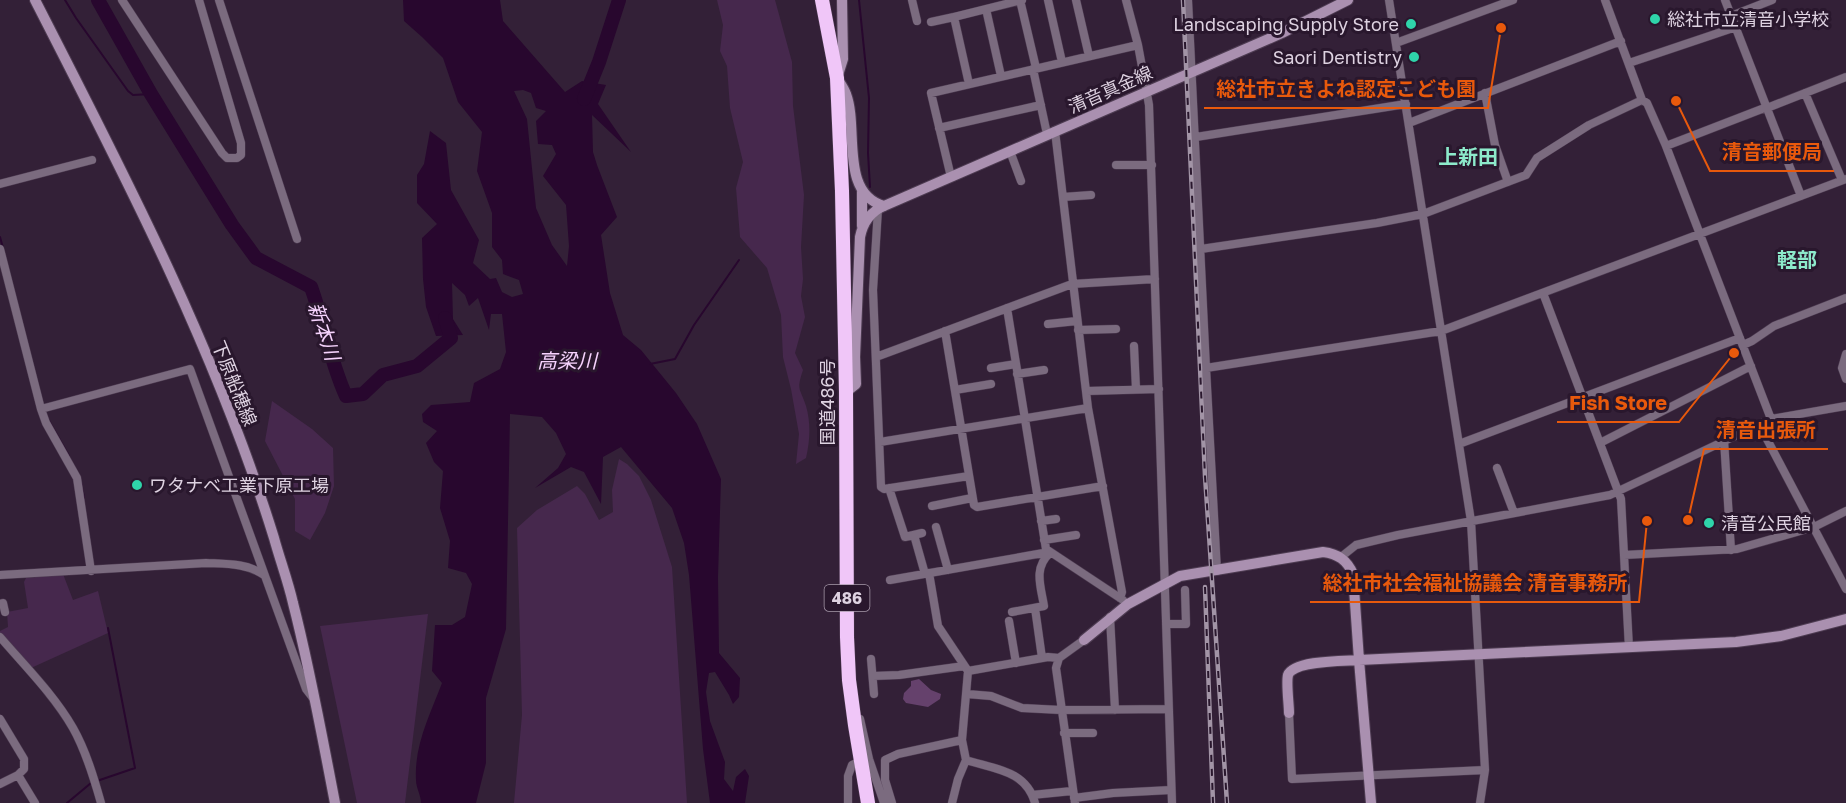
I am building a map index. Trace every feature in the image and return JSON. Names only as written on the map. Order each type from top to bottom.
[{"type":"highway","name":"国道486号","points":[[822,0],[837,78],[842,191],[847,637],[851,696],[868,803]]},
{"type":"main road","name":"下原船穂線","points":[[34,0],[142,212],[206,354],[240,438],[293,602],[335,803]]},
{"type":"main road","points":[[842,0],[843,60],[856,172],[862,192],[855,357],[856,384],[846,392]]},
{"type":"main road","name":"清音真金線","points":[[862,230],[869,215],[881,207],[1146,90],[1282,33],[1348,0]]},
{"type":"main road","points":[[843,60],[837,78],[847,95]]},
{"type":"main road","points":[[862,192],[881,207]]},
{"type":"main road","points":[[1084,640],[1124,601],[1180,576],[1323,552],[1341,557],[1347,562],[1353,574],[1371,803]]},
{"type":"main road","points":[[1289,713],[1288,676],[1294,668],[1305,665],[1359,660],[1736,642],[1781,636],[1846,619]]},
{"type":"street","points":[[122,0],[222,153],[227,158],[237,158],[241,155],[241,143],[199,0]]},
{"type":"street","points":[[219,0],[297,239]]},
{"type":"street","points":[[912,0],[917,21]]},
{"type":"street","points":[[931,22],[987,6],[1021,0],[1041,105],[1051,132],[1063,197],[1088,408],[1124,601]]},
{"type":"street","points":[[1048,0],[1062,62]]},
{"type":"street","points":[[1076,0],[1089,56]]},
{"type":"street","points":[[1126,0],[1149,105],[1172,803]]},
{"type":"street","points":[[1188,0],[1217,571]]},
{"type":"street","points":[[1389,0],[1471,521],[1485,770],[1480,803]]},
{"type":"street","points":[[1396,43],[1513,0]]},
{"type":"street","points":[[1605,0],[1642,100],[1647,103],[1666,146],[1771,418]]},
{"type":"street","points":[[1725,0],[1801,196]]},
{"type":"street","points":[[1731,16],[1772,0]]},
{"type":"street","points":[[987,6],[1001,76]]},
{"type":"street","points":[[954,17],[969,84]]},
{"type":"street","points":[[1629,63],[1736,27]]},
{"type":"street","points":[[1409,123],[1621,41]]},
{"type":"street","points":[[951,177],[931,93],[1137,45]]},
{"type":"street","points":[[1666,146],[1846,77]]},
{"type":"street","points":[[1485,93],[1495,145],[1508,182]]},
{"type":"street","points":[[1206,368],[1442,331],[1844,179],[1805,93]]},
{"type":"street","points":[[1201,249],[1423,214],[1526,175],[1537,158],[1582,129],[1642,100]]},
{"type":"street","points":[[1196,136],[1406,104]]},
{"type":"street","points":[[939,128],[1041,105]]},
{"type":"street","points":[[1010,150],[1021,181]]},
{"type":"street","points":[[0,184],[92,160]]},
{"type":"street","points":[[1116,165],[1152,165]]},
{"type":"street","points":[[1063,197],[1091,195]]},
{"type":"street","points":[[881,207],[873,290],[881,487],[889,488],[969,476]]},
{"type":"street","points":[[0,249],[46,423],[77,478],[91,571]]},
{"type":"street","points":[[876,357],[1072,284],[1155,279]]},
{"type":"street","points":[[1543,293],[1621,499],[1629,648]]},
{"type":"street","points":[[1459,444],[1582,397],[1742,341],[1752,341],[1774,326],[1846,298]]},
{"type":"street","points":[[1007,308],[1044,540],[1049,553],[1124,601]]},
{"type":"street","points":[[1048,324],[1116,329]]},
{"type":"street","points":[[945,331],[974,505],[977,507],[1103,486]]},
{"type":"street","points":[[1134,346],[1136,389]]},
{"type":"street","points":[[1846,354],[1842,368],[1846,379]]},
{"type":"street","points":[[991,368],[1016,364]]},
{"type":"street","points":[[1600,443],[1751,366]]},
{"type":"street","points":[[43,408],[190,369],[306,690],[314,699]]},
{"type":"street","points":[[1017,374],[1044,370]]},
{"type":"street","points":[[955,390],[991,384]]},
{"type":"street","points":[[1087,391],[1159,389]]},
{"type":"street","points":[[1341,557],[1353,546],[1360,544],[1618,492],[1771,418],[1846,406]]},
{"type":"street","points":[[880,442],[1088,408]]},
{"type":"street","points":[[1759,424],[1846,589]]},
{"type":"street","points":[[1724,440],[1731,550]]},
{"type":"street","points":[[1497,468],[1514,513]]},
{"type":"street","points":[[889,488],[905,537],[918,534],[938,626],[966,669],[968,694],[962,740],[966,760],[952,803]]},
{"type":"street","points":[[932,506],[972,498]]},
{"type":"street","points":[[1624,555],[1731,550],[1814,527],[1846,511]]},
{"type":"street","points":[[1041,521],[1056,519]]},
{"type":"street","points":[[936,527],[948,570]]},
{"type":"street","points":[[1044,540],[1076,535]]},
{"type":"street","points":[[890,580],[1049,553]]},
{"type":"street","points":[[1016,663],[1010,617],[1044,606],[1038,573],[1049,553]]},
{"type":"street","points":[[0,575],[234,564],[258,570],[264,575]]},
{"type":"street","points":[[1166,624],[1186,624],[1185,590]]},
{"type":"street","points":[[0,604],[3,603],[4,612]]},
{"type":"street","points":[[1035,608],[1042,658]]},
{"type":"street","points":[[1110,617],[1116,710]]},
{"type":"street","points":[[0,637],[46,690],[73,728],[96,782],[101,803]]},
{"type":"street","points":[[873,676],[966,669],[1042,658],[1059,658],[1084,640]]},
{"type":"street","points":[[1059,658],[1056,668],[1074,797]]},
{"type":"street","points":[[871,659],[874,693]]},
{"type":"street","points":[[968,694],[991,696],[1022,708],[1169,709]]},
{"type":"street","points":[[851,696],[858,708],[869,759],[884,803]]},
{"type":"street","points":[[1289,713],[1292,779],[1485,770]]},
{"type":"street","points":[[0,720],[24,759],[24,769],[18,775],[0,784]]},
{"type":"street","points":[[1064,733],[1093,733]]},
{"type":"street","points":[[892,803],[885,780],[885,760],[898,754],[962,740]]},
{"type":"street","points":[[966,760],[1011,774],[1024,782],[1034,799],[1171,790]]},
{"type":"street","points":[[848,803],[848,776],[852,765],[861,761]]},
{"type":"street","points":[[18,775],[35,803]]},
{"type":"shaded area","points":[[717,0],[775,0],[792,62],[793,106],[804,195],[801,296],[805,317],[795,353],[803,370],[799,386],[809,419],[806,458],[796,464],[799,434],[783,357],[781,315],[767,268],[740,237],[736,188],[743,162],[730,108],[727,66],[720,51],[723,25]]},
{"type":"shaded area","points":[[272,401],[312,429],[333,448],[334,486],[325,513],[310,540],[295,531],[295,499],[265,441]]},
{"type":"shaded area","points":[[619,459],[639,476],[651,500],[672,567],[687,803],[514,803],[522,715],[517,528],[537,510],[577,486],[585,494],[599,520],[613,512],[612,490]]},
{"type":"shaded area","points":[[63,574],[73,600],[98,591],[108,633],[31,668],[0,634],[0,631],[8,627],[7,612],[28,608],[24,582],[26,578]]},
{"type":"shaded area","points":[[428,614],[405,803],[357,803],[320,626]]},
{"type":"shaded area","points":[[919,679],[931,690],[941,694],[940,699],[928,707],[906,703],[903,699],[904,693],[911,686],[911,681]]},
{"type":"water","name":"高梁川","points":[[403,0],[500,0],[503,21],[565,92],[582,81],[606,85],[598,104],[631,152],[592,115],[593,152],[617,217],[601,235],[610,293],[623,335],[641,350],[676,393],[697,424],[721,479],[718,577],[719,653],[740,678],[739,697],[733,704],[715,672],[709,673],[706,692],[710,721],[725,762],[724,779],[733,791],[736,777],[745,769],[749,776],[745,803],[710,803],[703,749],[689,575],[684,543],[672,508],[621,447],[603,457],[601,504],[584,472],[571,467],[535,488],[558,468],[566,454],[556,433],[542,417],[510,414],[506,629],[486,698],[486,763],[476,803],[421,803],[416,780],[420,742],[442,683],[432,671],[435,625],[452,625],[465,617],[472,584],[466,573],[448,568],[450,541],[440,508],[443,471],[434,462],[426,443],[437,431],[423,422],[422,414],[431,405],[470,402],[474,383],[500,369],[506,352],[502,314],[491,314],[489,330],[478,298],[469,306],[465,295],[452,283],[453,319],[463,335],[436,336],[426,307],[422,238],[437,224],[417,203],[417,175],[424,164],[430,131],[446,143],[451,190],[479,240],[473,263],[490,279],[496,278],[502,292],[512,297],[523,294],[519,280],[503,274],[502,260],[492,247],[492,213],[477,171],[482,132],[458,102],[443,58],[404,21]],"holes":[[[523,90],[531,93],[536,108],[546,111],[536,121],[538,144],[552,145],[556,154],[543,176],[566,205],[569,246],[567,266],[552,245],[536,208],[527,119],[514,91]]]},
{"type":"waterway","points":[[65,0],[128,91],[133,95],[151,94]]},
{"type":"waterway","name":"新本川","points":[[98,0],[151,94],[232,225],[256,258],[311,287],[346,396],[363,394],[383,375],[417,366],[451,338],[445,318]]},
{"type":"waterway","points":[[584,99],[599,62],[619,0]]},
{"type":"waterway","points":[[859,0],[869,98],[870,187]]},
{"type":"waterway","points":[[0,237],[3,248]]},
{"type":"waterway","points":[[650,364],[675,359],[694,325],[739,260]]},
{"type":"waterway","points":[[48,419],[69,456]]},
{"type":"waterway","points":[[80,477],[84,498]]},
{"type":"waterway","points":[[67,803],[91,783],[135,768],[108,628]]},
{"type":"railway","points":[[1183,0],[1205,476],[1227,803]]},
{"type":"railway","points":[[1205,587],[1213,803]]},
{"type":"place","name":"総社市立清音小学校","points":[[1655,19]]},
{"type":"place","name":"Landscaping Supply Store","points":[[1411,24]]},
{"type":"place","name":"総社市立きよね認定こども園","points":[[1501,28]]},
{"type":"place","name":"Saori Dentistry","points":[[1414,57]]},
{"type":"place","name":"清音郵便局","points":[[1676,101]]},
{"type":"place","name":"Fish Store","points":[[1734,353]]},
{"type":"place","name":"ワタナベ工業下原工場","points":[[137,485]]},
{"type":"place","name":"清音出張所","points":[[1688,520]]},
{"type":"place","name":"総社市社会福祉協議会 清音事務所","points":[[1647,521]]},
{"type":"place","name":"清音公民館","points":[[1709,523]]},
{"type":"district","name":"上新田","points":[[1468,156]]},
{"type":"district","name":"軽部","points":[[1797,259]]}]
